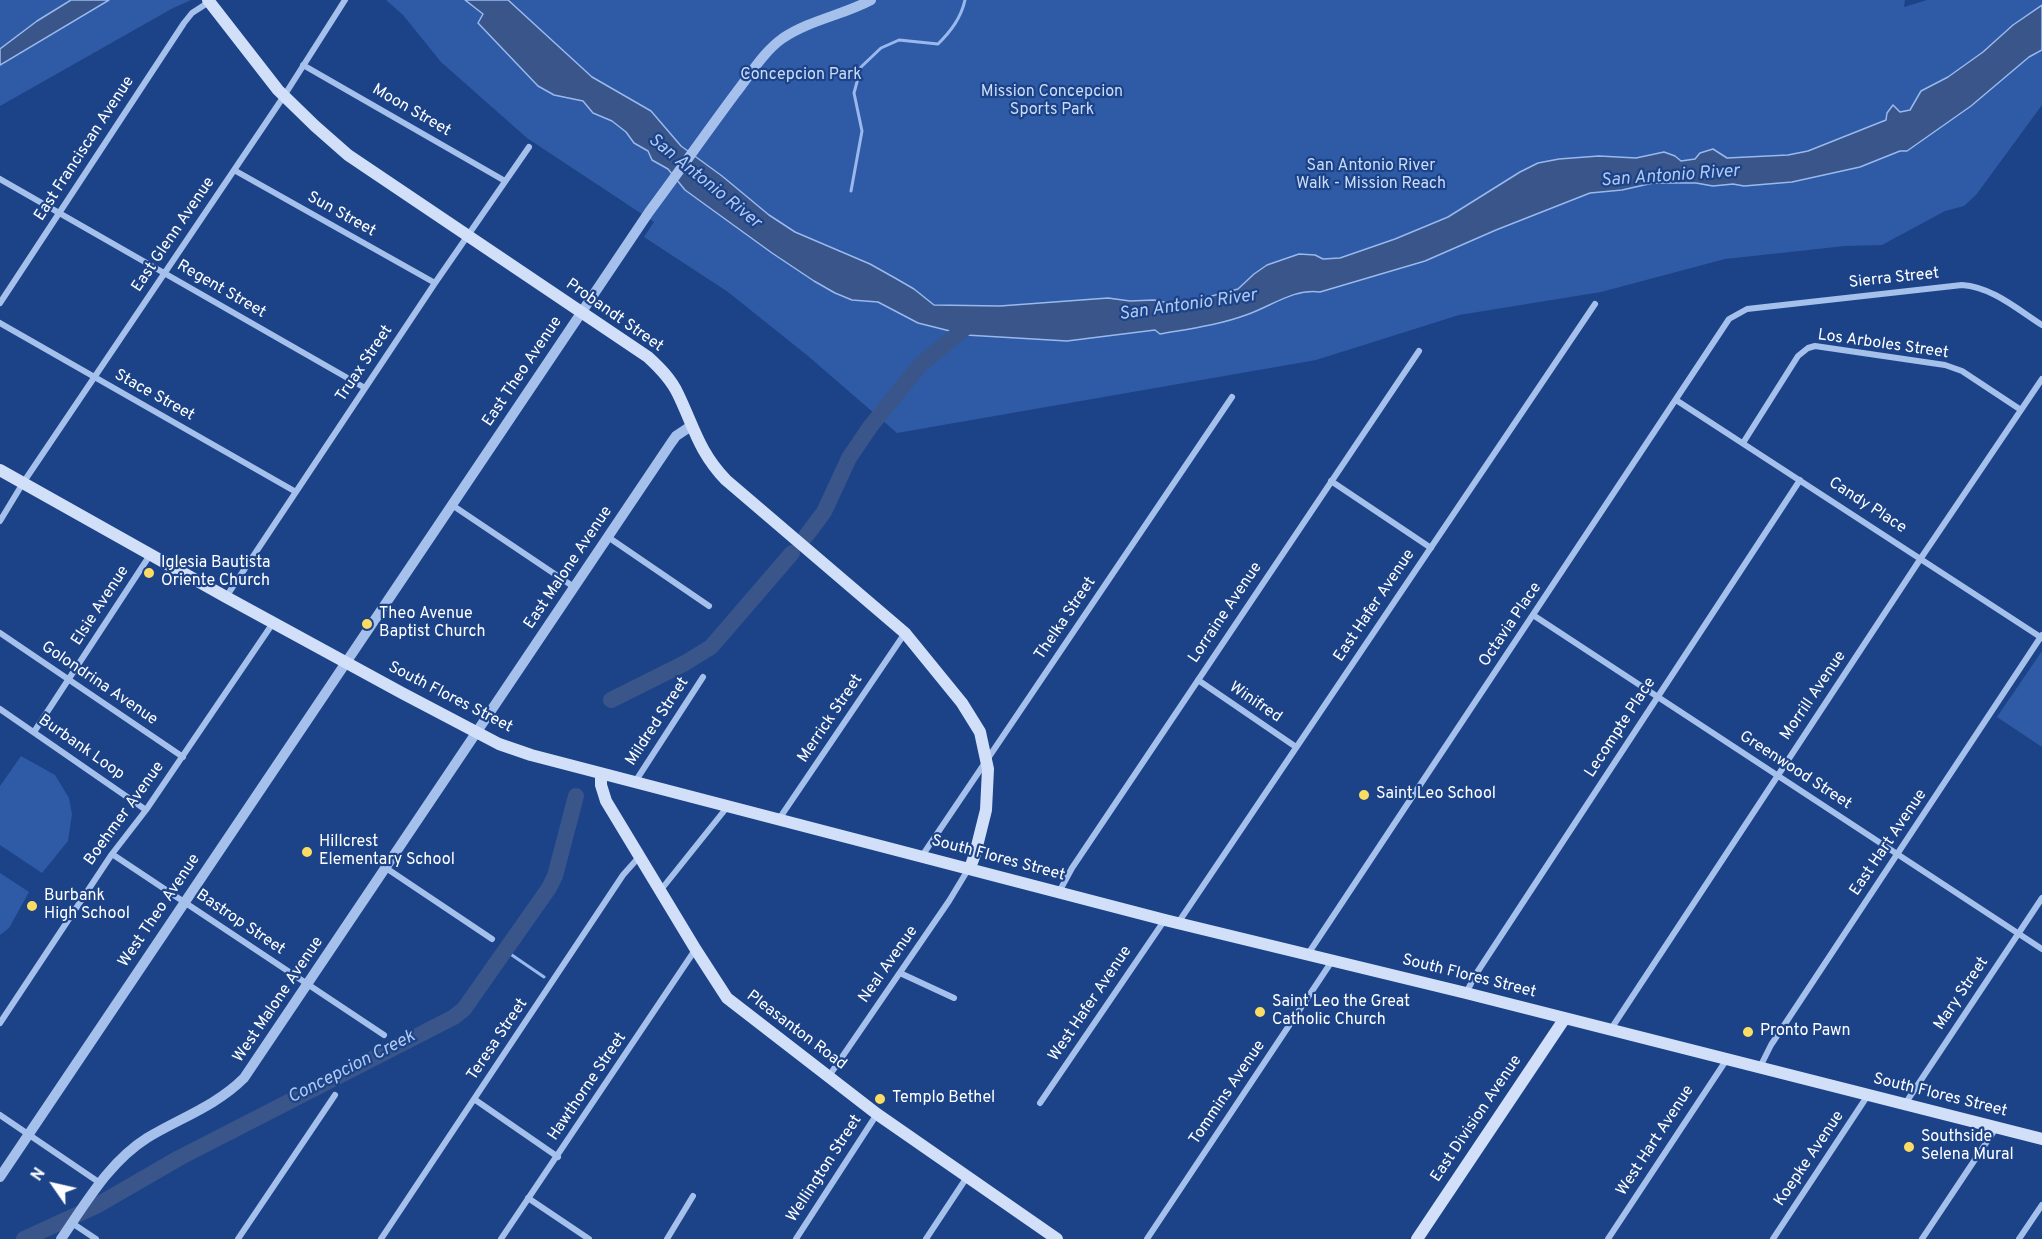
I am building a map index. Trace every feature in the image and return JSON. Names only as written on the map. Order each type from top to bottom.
[{"type":"main road","name":"Probandt Street","points":[[209,1],[263,73],[315,126],[348,155],[648,357],[662,370],[678,393],[705,455],[726,480],[905,633],[962,703],[980,732],[987,759],[988,785],[986,810],[970,868]]},
{"type":"main road","name":"South Flores Street","points":[[0,470],[226,597],[477,733],[499,744],[531,755],[1165,920],[1760,1066],[2042,1139]]},
{"type":"main road","name":"Pleasanton Road","points":[[602,774],[601,784],[606,801],[727,999],[877,1114],[1057,1239]]},
{"type":"main road","name":"East Division Avenue","points":[[1417,1239],[1565,1018]]},
{"type":"street","name":"East Glenn Avenue","points":[[0,521],[22,483],[284,96],[345,0]]},
{"type":"street","name":"East Theo Avenue","points":[[346,662],[649,212],[760,61],[781,40],[806,26],[857,8],[871,0]]},
{"type":"street","name":"Probandt Street","points":[[194,11],[209,1]]},
{"type":"street","name":"East Franciscan Avenue","points":[[0,303],[194,11]]},
{"type":"street","name":"Moon Street","points":[[303,65],[506,181]]},
{"type":"street","name":"Truax Street","points":[[226,597],[528,147]]},
{"type":"street","name":"Sun Street","points":[[234,170],[435,283]]},
{"type":"street","name":"Regent Street","points":[[0,179],[365,388]]},
{"type":"street","name":"Sierra Street","points":[[1739,312],[1747,309],[1962,285],[1990,291],[2042,325]]},
{"type":"street","name":"East Hafer Avenue","points":[[1178,923],[1595,304]]},
{"type":"street","name":"Octavia Place","points":[[1307,955],[1730,319],[1739,312]]},
{"type":"street","name":"Stace Street","points":[[0,323],[296,492]]},
{"type":"street","name":"Los Arboles Street","points":[[1743,443],[1798,356],[1815,346],[1946,365],[1962,371],[2021,410]]},
{"type":"street","name":"Lorraine Avenue","points":[[1058,892],[1419,351]]},
{"type":"street","name":"Morrill Avenue","points":[[1611,1029],[1921,558],[2042,379]]},
{"type":"street","name":"Thelka Street","points":[[922,856],[1232,397]]},
{"type":"street","name":"Candy Place","points":[[1676,400],[2042,637]]},
{"type":"street","name":"East Malone Avenue","points":[[477,733],[670,443],[676,436],[692,426]]},
{"type":"street","name":"Lecompte Place","points":[[1467,993],[1476,974],[1800,480]]},
{"type":"street","points":[[1331,481],[1431,548]]},
{"type":"street","points":[[452,505],[574,587]]},
{"type":"street","points":[[608,537],[709,606]]},
{"type":"street","name":"Elsie Avenue","points":[[34,732],[150,555]]},
{"type":"street","name":"Greenwood Street","points":[[1533,615],[2042,949]]},
{"type":"street","name":"Boehmer Avenue","points":[[0,1023],[112,854],[183,757],[273,622]]},
{"type":"street","name":"Golondrina Avenue","points":[[0,633],[183,757]]},
{"type":"street","name":"Merrick Street","points":[[779,819],[905,633]]},
{"type":"street","name":"East Hart Avenue","points":[[1760,1066],[1770,1045],[2042,637]]},
{"type":"street","name":"West Theo Avenue","points":[[0,1177],[346,662]]},
{"type":"street","name":"Mildred Street","points":[[635,782],[703,677]]},
{"type":"street","name":"Winifred","points":[[1198,680],[1296,747]]},
{"type":"street","name":"Burbank Loop","points":[[0,709],[146,810]]},
{"type":"street","name":"West Malone Avenue","points":[[61,1239],[97,1187],[120,1159],[147,1138],[206,1108],[235,1087],[256,1063],[477,733]]},
{"type":"street","points":[[660,891],[729,806]]},
{"type":"street","name":"Bastrop Street","points":[[112,854],[384,1035]]},
{"type":"street","name":"Teresa Street","points":[[381,1239],[623,875],[639,857]]},
{"type":"street","points":[[386,868],[492,939]]},
{"type":"street","name":"Neal Avenue","points":[[829,1076],[970,868]]},
{"type":"street","name":"Mary Street","points":[[1905,1104],[2042,898]]},
{"type":"street","name":"West Hafer Avenue","points":[[1040,1103],[1165,920]]},
{"type":"street","name":"Hawthorne Street","points":[[501,1239],[696,950]]},
{"type":"street","name":"Tommins Avenue","points":[[1147,1239],[1332,961]]},
{"type":"street","points":[[900,973],[954,998]]},
{"type":"street","name":"West Hart Avenue","points":[[1608,1239],[1727,1058]]},
{"type":"street","points":[[238,1239],[335,1095]]},
{"type":"street","name":"Koepke Avenue","points":[[1773,1239],[1869,1095]]},
{"type":"street","points":[[474,1099],[558,1157]]},
{"type":"street","name":"Wellington Street","points":[[796,1239],[877,1114]]},
{"type":"street","points":[[0,1115],[29,1134],[97,1187]]},
{"type":"street","points":[[1922,1239],[1996,1127]]},
{"type":"street","points":[[926,1239],[967,1177]]},
{"type":"street","points":[[667,1239],[693,1196]]},
{"type":"street","points":[[528,1198],[589,1239]]},
{"type":"street","points":[[2019,1239],[2042,1204]]},
{"type":"street","points":[[72,1223],[96,1239]]},
{"type":"green space","points":[[0,0],[191,0],[0,106]]},
{"type":"green space","name":"San Antonio River Walk - Mission Reach","points":[[386,0],[1905,0],[1904,7],[1927,0],[2042,0],[2042,105],[1976,195],[1964,206],[1945,211],[1882,245],[1845,246],[1725,259],[1601,292],[1459,315],[1316,360],[897,433],[808,356],[728,292],[644,237],[654,222],[527,138],[441,62],[403,15]]},
{"type":"green space","points":[[2042,651],[2042,747],[1997,717]]},
{"type":"green space","points":[[21,756],[55,775],[69,798],[72,814],[68,841],[42,873],[0,845],[0,786]]},
{"type":"green space","points":[[0,873],[29,892],[9,928],[0,935]]},
{"type":"water","points":[[71,0],[109,0],[0,65],[0,49],[37,21]]},
{"type":"water","name":"San Antonio River","points":[[465,0],[508,0],[592,77],[651,111],[681,146],[769,215],[795,232],[870,264],[914,289],[934,305],[1000,306],[1108,298],[1130,301],[1154,300],[1178,305],[1238,289],[1267,265],[1299,254],[1315,255],[1323,259],[1340,258],[1395,239],[1448,217],[1538,163],[1599,156],[1636,158],[1664,152],[1681,161],[1695,159],[1700,153],[1713,149],[1727,158],[1788,155],[1808,151],[1886,120],[1887,113],[1893,105],[1900,112],[1910,110],[1921,91],[1948,77],[2042,5],[2042,50],[2029,57],[1971,106],[1907,151],[1900,151],[1860,167],[1792,182],[1744,186],[1653,183],[1622,190],[1590,193],[1425,261],[1320,292],[1291,295],[1236,318],[1160,334],[1155,330],[1067,341],[966,335],[918,323],[878,302],[852,300],[835,293],[772,253],[685,190],[668,169],[652,160],[648,151],[634,143],[626,132],[612,121],[593,113],[583,101],[554,95],[538,86],[478,23],[483,14]]},
{"type":"waterway","points":[[851,191],[862,131],[854,93],[861,67],[881,48],[899,40],[938,44],[955,24],[965,0]]},
{"type":"waterway","name":"Concepcion Creek","points":[[806,536],[824,512],[849,458],[870,427],[921,364],[976,319]]},
{"type":"waterway","name":"Concepcion Creek","points":[[611,700],[685,663],[711,647],[792,553]]},
{"type":"waterway","name":"Concepcion Creek","points":[[24,1239],[96,1206],[179,1158],[454,1017],[464,1009],[549,888],[555,876],[576,796]]},
{"type":"waterway","points":[[506,951],[544,977]]},
{"type":"place","name":"Iglesia Bautista Oriente Church","points":[[149,573]]},
{"type":"place","name":"Theo Avenue Baptist Church","points":[[367,624]]},
{"type":"place","name":"Saint Leo School","points":[[1364,795]]},
{"type":"place","name":"Hillcrest Elementary School","points":[[307,852]]},
{"type":"place","name":"Burbank High School","points":[[32,906]]},
{"type":"place","name":"Saint Leo the Great Catholic Church","points":[[1260,1012]]},
{"type":"place","name":"Pronto Pawn","points":[[1748,1032]]},
{"type":"place","name":"Templo Bethel","points":[[880,1099]]},
{"type":"place","name":"Southside Selena Mural","points":[[1909,1147]]},
{"type":"park label","name":"Concepcion Park","points":[[801,76]]},
{"type":"park label","name":"Mission Concepcion Sports Park","points":[[1052,102]]}]
